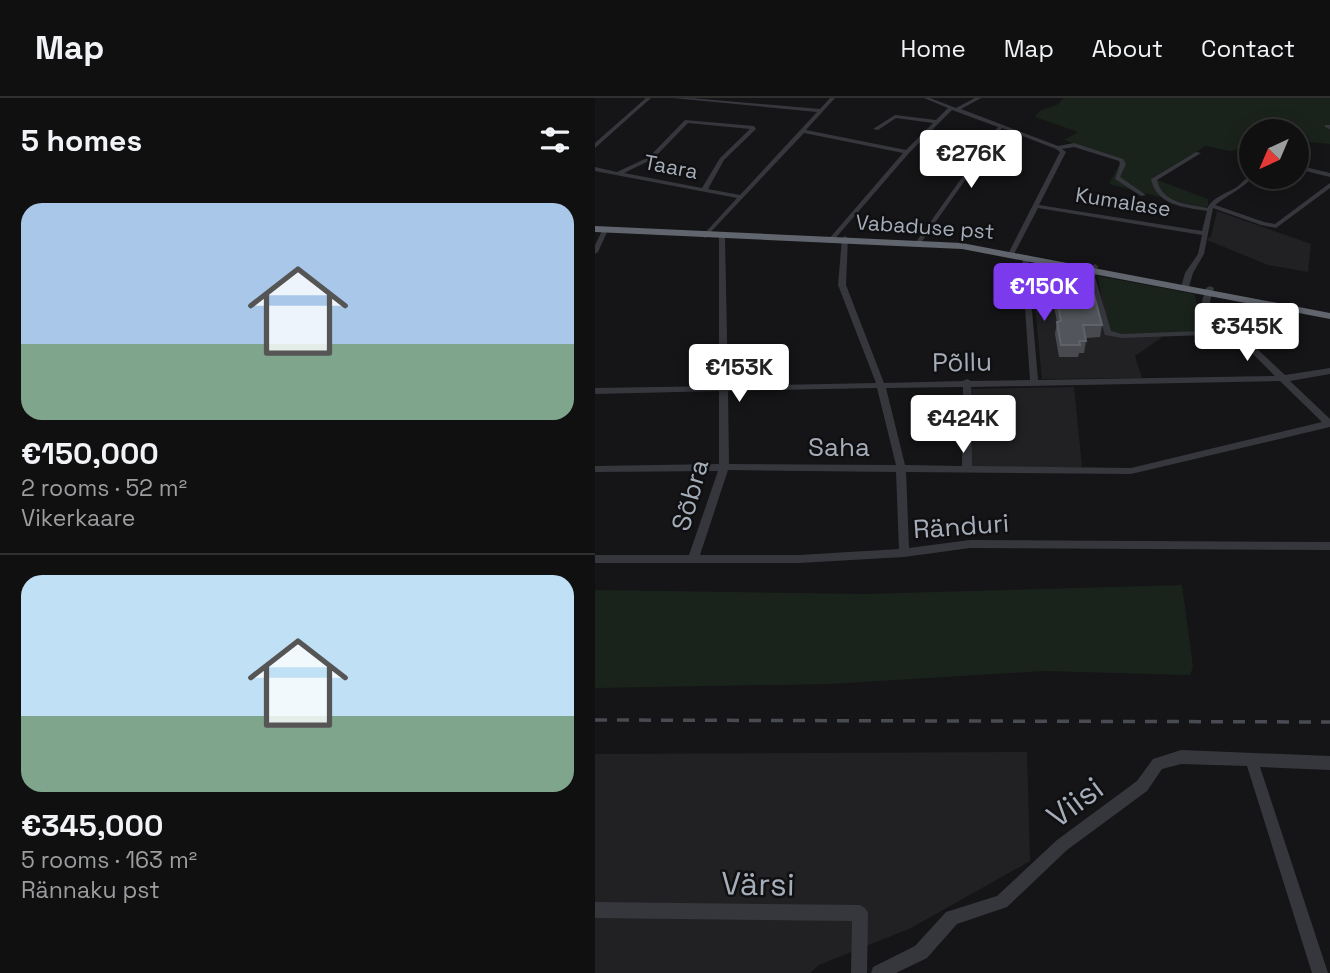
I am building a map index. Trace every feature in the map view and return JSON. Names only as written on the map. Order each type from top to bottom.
[{"type":"highway","name":"Vabaduse pst","points":[[598,228],[918,242],[970,247],[1094,267],[1330,313]]},
{"type":"highway","name":"Vabaduse pst","points":[[1012,252],[1027,257],[1094,267]]},
{"type":"street","points":[[595,146],[649,98]]},
{"type":"street","points":[[675,98],[821,111]]},
{"type":"street","points":[[706,234],[833,98]]},
{"type":"street","points":[[926,98],[1063,152],[1012,252]]},
{"type":"street","points":[[832,239],[907,152],[937,122],[955,108],[979,98]]},
{"type":"street","points":[[736,111],[744,104]]},
{"type":"street","points":[[876,129],[895,116],[937,122]]},
{"type":"street","points":[[719,124],[727,117]]},
{"type":"street","points":[[619,173],[651,159],[687,121],[754,128],[730,149],[704,190]]},
{"type":"street","points":[[918,242],[1001,126]]},
{"type":"street","points":[[802,131],[907,152]]},
{"type":"street","points":[[1058,148],[1074,145],[1121,160],[1123,164],[1117,178],[1143,195]]},
{"type":"street","points":[[1198,153],[1154,179],[1159,194],[1168,201],[1210,207],[1276,226],[1330,185]]},
{"type":"street","name":"Taara","points":[[595,169],[740,197]]},
{"type":"street","points":[[1309,170],[1330,175]]},
{"type":"street","points":[[1186,285],[1201,254],[1210,207],[1224,195],[1239,188]]},
{"type":"street","name":"Kumalase","points":[[1037,206],[1203,236]]},
{"type":"street","points":[[595,252],[598,228]]},
{"type":"street","name":"Sõbra","points":[[693,558],[724,467],[723,235]]},
{"type":"street","points":[[844,239],[842,285],[881,386],[901,468],[904,553]]},
{"type":"street","points":[[1027,257],[1025,264],[1034,382]]},
{"type":"street","points":[[1094,267],[1091,277],[1108,334],[1122,336],[1237,332]]},
{"type":"street","points":[[1210,290],[1206,301],[1208,306],[1330,423]]},
{"type":"street","name":"Põllu","points":[[595,391],[725,386],[1284,379],[1330,371]]},
{"type":"street","points":[[967,382],[967,470]]},
{"type":"street","name":"Saha","points":[[595,469],[724,467],[1131,471],[1330,423]]},
{"type":"street","name":"Ränduri","points":[[595,559],[799,559],[904,553],[971,544],[1330,546]]},
{"type":"street","name":"Viisi","points":[[880,973],[921,952],[952,918],[1002,902],[1062,845],[1142,786],[1158,764],[1181,757],[1252,762],[1330,763]]},
{"type":"street","points":[[1252,762],[1320,973]]},
{"type":"street","name":"Värsi","points":[[595,910],[860,913],[859,973]]},
{"type":"shaded area","points":[[1063,98],[1330,98],[1330,144],[1309,142],[1309,119],[1239,119],[1239,149],[1230,151],[1206,146],[1152,178],[1208,199],[1208,206],[1203,208],[1109,184],[1122,159],[1064,140],[1078,132],[1035,117],[1041,110]]},
{"type":"shaded area","points":[[1217,211],[1311,244],[1308,272],[1268,265],[1207,240],[1211,236]]},
{"type":"shaded area","points":[[1098,276],[1194,294],[1197,303],[1220,327],[1213,332],[1114,334],[1108,331],[1104,318],[1109,317]]},
{"type":"shaded area","points":[[1098,277],[1185,294],[1220,330],[1159,331],[1161,338],[1135,356],[1142,378],[1042,379],[1034,295],[1086,304],[1103,304]]},
{"type":"shaded area","points":[[1074,387],[1082,467],[971,467],[970,389]]},
{"type":"shaded area","points":[[1182,585],[1193,667],[1190,675],[1044,671],[829,684],[595,688],[595,590],[865,594]]},
{"type":"shaded area","points":[[1027,752],[1030,861],[911,928],[819,965],[810,973],[595,973],[595,754]]},
{"type":"building","points":[[1050,266],[1089,274],[1080,295],[1094,295],[1102,325],[1083,325],[1086,341],[1079,341],[1080,345],[1061,345],[1057,322],[1061,321],[1054,284],[1044,282]]},
{"type":"railway","points":[[595,720],[1330,722]]}]
